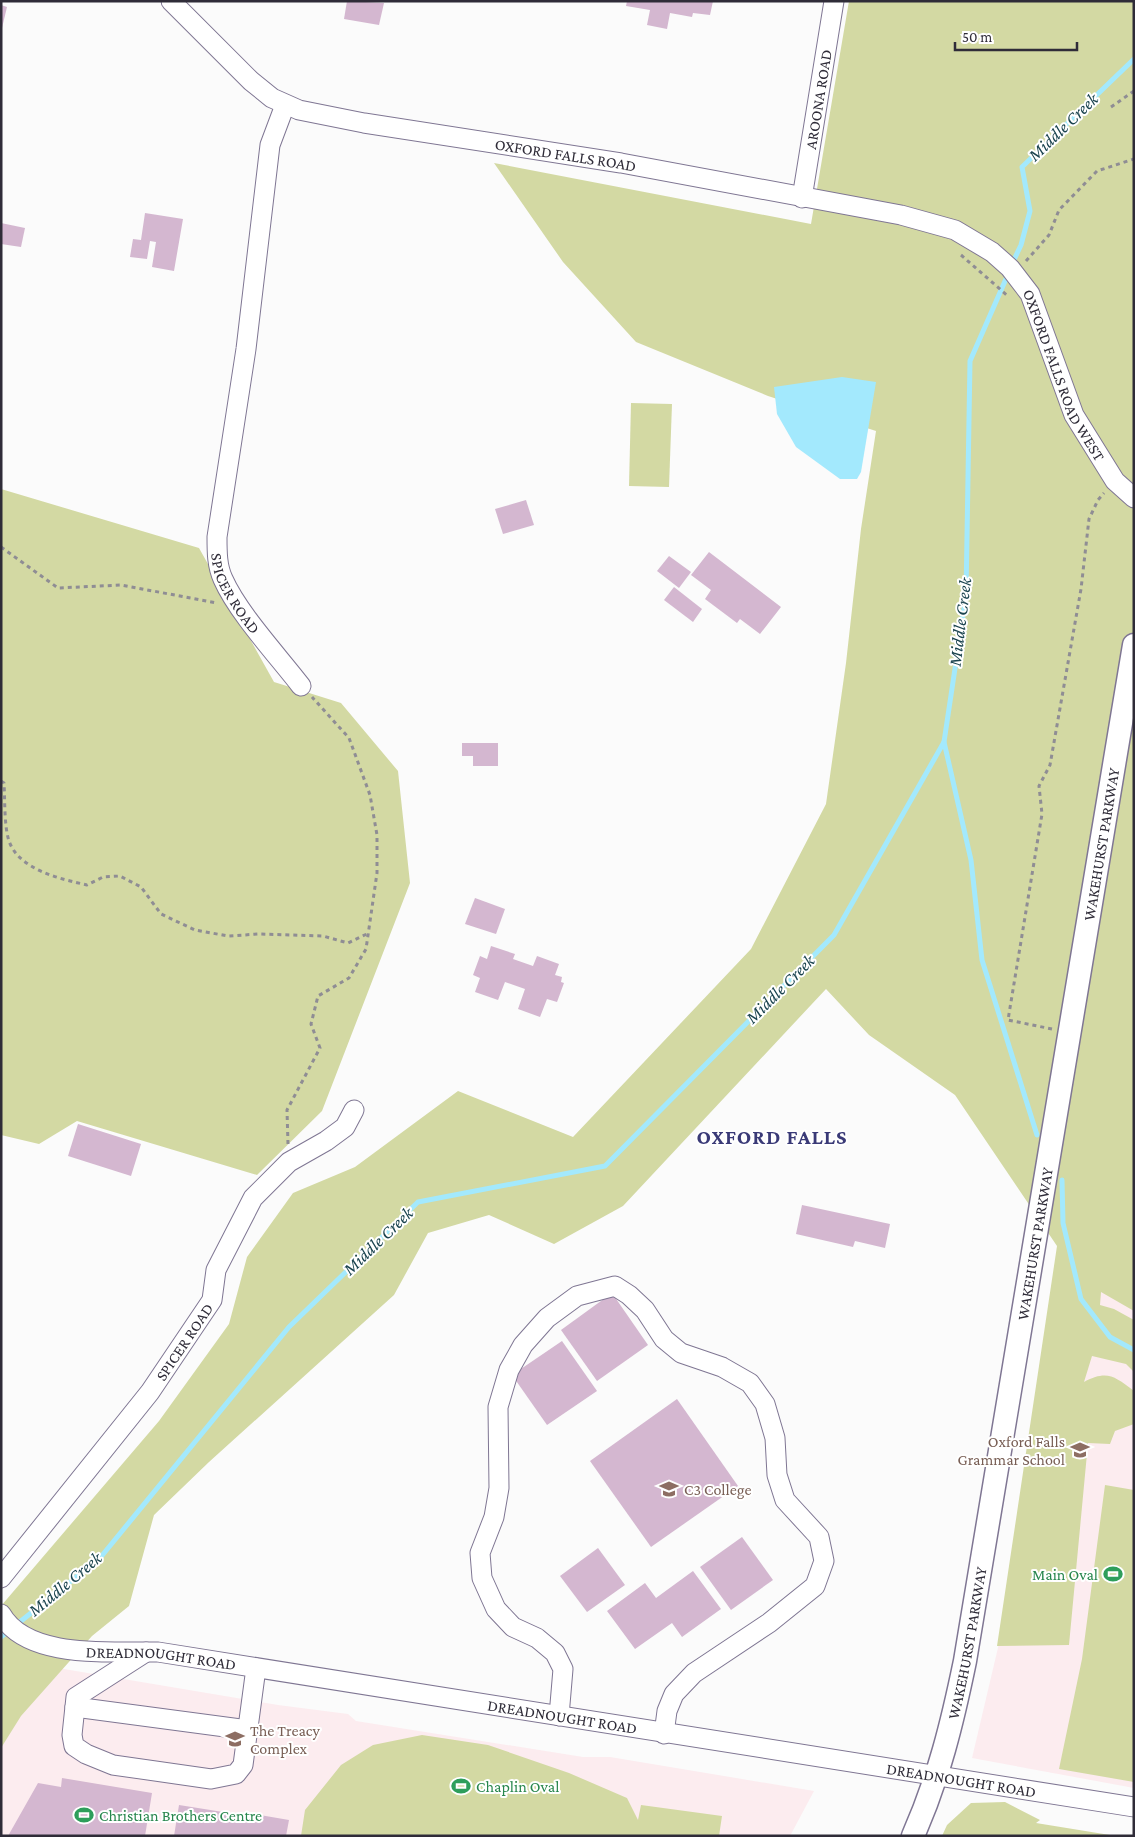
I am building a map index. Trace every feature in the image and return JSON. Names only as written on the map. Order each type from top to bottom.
[{"type":"main road","name":"WAKEHURST PARKWAY","points":[[913,1836],[938,1776],[948,1742],[965,1661],[1134,645]]},
{"type":"street","name":"OXFORD FALLS ROAD","points":[[171,1],[251,81],[286,105],[317,114],[620,163],[902,215],[955,230],[992,252]]},
{"type":"street","name":"AROONA ROAD","points":[[802,198],[834,1]]},
{"type":"street","name":"SPICER ROAD","points":[[286,105],[270,144],[246,349],[217,537],[217,560],[222,579],[240,607],[301,686]]},
{"type":"street","name":"OXFORD FALLS ROAD WEST","points":[[992,252],[1017,277],[1036,308],[1074,415],[1115,481],[1134,498]]},
{"type":"street","name":"SPICER ROAD","points":[[1,1578],[150,1392],[212,1300],[216,1270],[253,1198],[289,1162],[326,1141],[345,1126],[354,1110]]},
{"type":"street","points":[[558,1716],[563,1669],[555,1653],[537,1638],[513,1627],[496,1609],[482,1578],[480,1553],[494,1517],[499,1488],[498,1407],[509,1370],[523,1345],[547,1318],[577,1296],[615,1286],[629,1294],[645,1310],[664,1339],[680,1353],[722,1367],[750,1383],[765,1404],[775,1438],[777,1475],[785,1500],[819,1536],[824,1561],[815,1586],[769,1623],[694,1673],[674,1694],[667,1711],[664,1734]]},
{"type":"street","name":"DREADNOUGHT ROAD","points":[[8,1624],[38,1644],[94,1651],[146,1652],[256,1668],[1134,1807]]},
{"type":"street","points":[[146,1652],[85,1689],[76,1697],[72,1735],[74,1746],[86,1754],[113,1765],[210,1779],[236,1774],[243,1765],[256,1668]]},
{"type":"street","points":[[75,1707],[248,1730]]},
{"type":"path","points":[[1111,107],[1134,91]]},
{"type":"path","points":[[1017,277],[1021,267],[1049,235],[1059,210],[1097,171],[1134,159]]},
{"type":"path","points":[[957,252],[1010,298]]},
{"type":"path","points":[[1070,1032],[1008,1020],[1042,814],[1039,786],[1050,765],[1082,590],[1089,519],[1098,500],[1115,481]]},
{"type":"path","points":[[1,547],[58,588],[121,585],[240,607]]},
{"type":"path","points":[[289,1162],[287,1110],[320,1048],[311,1024],[318,996],[349,978],[366,949],[377,874],[377,845],[370,795],[349,738],[301,686]]},
{"type":"path","points":[[1,781],[4,783],[8,840],[17,858],[58,878],[87,885],[104,877],[120,876],[141,887],[161,914],[195,930],[228,936],[259,934],[323,936],[348,943],[370,932]]},
{"type":"shaded area","name":"Oxford Falls Grammar School","points":[[1134,1070],[1134,1788],[972,1758]]},
{"type":"shaded area","name":"The Treacy Complex","points":[[58,1668],[278,1705],[348,1714],[356,1721],[583,1757],[610,1757],[814,1791],[790,1836],[1,1836],[1,1693]]},
{"type":"green space","points":[[849,1],[1134,1],[1134,1311],[1101,1292],[1100,1305],[1114,1309],[1134,1320],[1134,1372],[1126,1364],[1092,1356],[1084,1382],[1099,1376],[1110,1376],[1134,1391],[1134,1424],[1115,1431],[1110,1444],[1088,1443],[1069,1645],[997,1646],[1057,1246],[955,1095],[869,1035],[826,989],[623,1206],[554,1244],[489,1215],[428,1233],[394,1295],[209,1462],[154,1515],[129,1606],[92,1636],[21,1716],[1,1748],[1,1606],[159,1421],[229,1324],[247,1257],[293,1193],[355,1167],[458,1091],[573,1137],[751,949],[826,804],[846,663],[861,529],[876,431],[768,396],[636,342],[563,262],[494,163],[811,224]]},
{"type":"green space","points":[[631,403],[672,404],[669,487],[629,486]]},
{"type":"green space","points":[[1,489],[199,548],[274,682],[341,703],[398,771],[410,883],[322,1111],[257,1175],[77,1121],[39,1144],[1,1135]]},
{"type":"green space","name":"Main Oval","points":[[1105,1485],[1134,1490],[1134,1782],[1059,1769],[1082,1659]]},
{"type":"green space","name":"Chaplin Oval","points":[[422,1735],[488,1745],[569,1773],[627,1798],[638,1820],[641,1805],[722,1816],[719,1836],[301,1836],[305,1810],[341,1765],[373,1745]]},
{"type":"green space","points":[[1005,1802],[1040,1820],[1036,1823],[1116,1836],[942,1836],[947,1825],[971,1803]]},
{"type":"water","points":[[842,377],[876,382],[861,472],[857,479],[840,479],[796,447],[777,414],[774,387]]},
{"type":"building","points":[[347,1],[384,3],[379,25],[344,19]]},
{"type":"building","points":[[627,1],[713,1],[710,15],[693,13],[692,17],[670,13],[667,29],[647,25],[650,10],[626,6]]},
{"type":"building","points":[[1,5],[7,7],[2,28],[1,28]]},
{"type":"building","points":[[145,213],[183,219],[174,271],[152,267],[156,242],[150,241],[147,259],[130,257],[133,239],[141,240]]},
{"type":"building","points":[[1,223],[25,228],[21,247],[1,244]]},
{"type":"building","points":[[526,500],[534,525],[503,534],[495,509]]},
{"type":"building","points":[[709,552],[781,607],[760,634],[740,619],[737,623],[705,599],[711,590],[691,575]]},
{"type":"building","points":[[669,556],[691,572],[679,588],[657,571]]},
{"type":"building","points":[[674,587],[702,609],[693,622],[664,600]]},
{"type":"building","points":[[462,743],[498,743],[498,766],[473,766],[473,756],[462,756]]},
{"type":"building","points":[[475,898],[505,909],[496,934],[465,924]]},
{"type":"building","points":[[491,946],[515,954],[513,959],[533,966],[537,956],[559,964],[555,975],[562,977],[561,982],[564,983],[557,1002],[547,999],[540,1017],[518,1009],[525,989],[505,982],[498,1000],[475,992],[480,978],[473,975],[480,956],[487,959]]},
{"type":"building","points":[[78,1124],[141,1144],[131,1176],[68,1156]]},
{"type":"building","points":[[802,1205],[890,1224],[885,1248],[855,1241],[853,1247],[796,1234]]},
{"type":"building","points":[[612,1293],[648,1345],[597,1381],[561,1330]]},
{"type":"building","points":[[562,1341],[597,1391],[547,1425],[512,1375]]},
{"type":"building","points":[[677,1399],[738,1486],[651,1547],[590,1461]]},
{"type":"building","points":[[742,1537],[773,1580],[731,1610],[700,1567]]},
{"type":"building","points":[[598,1548],[625,1585],[587,1612],[560,1576]]},
{"type":"building","points":[[693,1571],[721,1609],[682,1637],[672,1623],[635,1649],[607,1611],[645,1583],[656,1598]]},
{"type":"building","name":"Christian Brothers Centre","points":[[62,1778],[152,1793],[145,1836],[8,1836],[38,1783],[61,1787]]},
{"type":"building","points":[[179,1805],[248,1816],[248,1813],[289,1820],[286,1836],[174,1836]]},
{"type":"waterway","name":"Middle Creek","points":[[1012,264],[1021,245],[1030,211],[1022,167],[1134,59]]},
{"type":"waterway","name":"Middle Creek","points":[[1,1637],[100,1558],[289,1327],[418,1202],[605,1166],[834,935],[944,742],[966,595],[970,361],[1009,272]]},
{"type":"waterway","points":[[944,742],[971,860],[982,960],[1037,1135]]},
{"type":"waterway","points":[[1062,1180],[1063,1223],[1081,1299],[1110,1337],[1134,1350]]},
{"type":"place","name":"Oxford Falls Grammar School","points":[[1080,1450]]},
{"type":"place","name":"C3 College","points":[[669,1489]]},
{"type":"place","name":"Main Oval","points":[[1113,1574]]},
{"type":"place","name":"The Treacy Complex","points":[[235,1739]]},
{"type":"place","name":"Chaplin Oval","points":[[461,1786]]},
{"type":"place","name":"Christian Brothers Centre","points":[[84,1815]]},
{"type":"district","name":"OXFORD FALLS","points":[[772,1137]]}]
